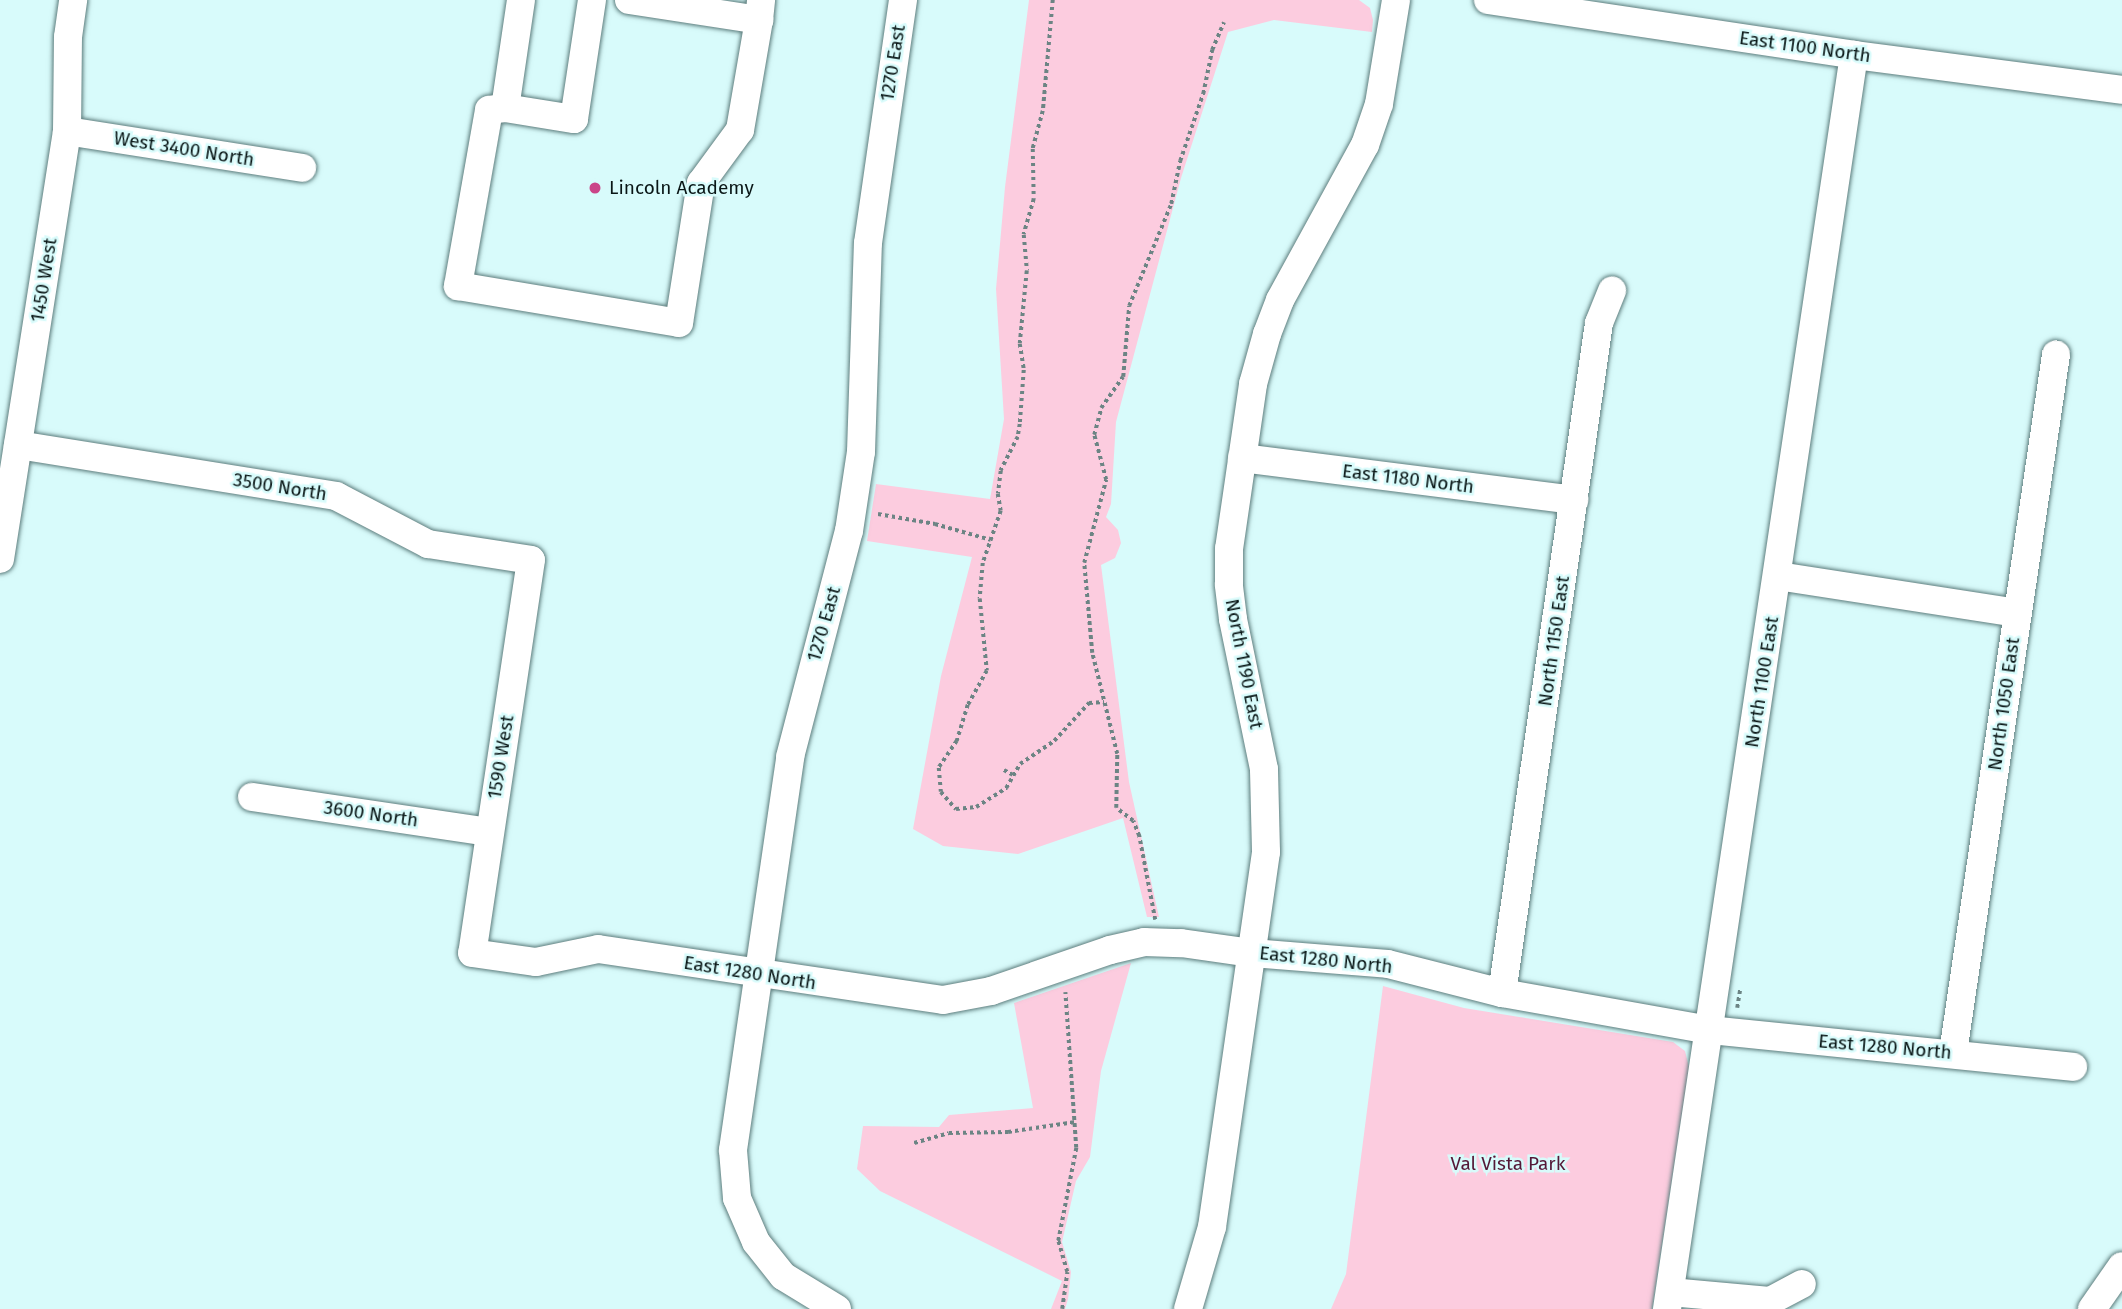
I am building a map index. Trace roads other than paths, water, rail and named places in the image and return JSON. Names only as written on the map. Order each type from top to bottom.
[{"type":"street","name":"1450 West","points":[[0,559],[67,131],[68,37],[73,0]]},
{"type":"street","points":[[505,108],[521,0]]},
{"type":"street","points":[[592,0],[573,118],[505,108],[489,110],[458,286],[679,323],[701,183],[740,130],[760,10],[629,0]]},
{"type":"street","name":"1270 East","points":[[837,1309],[783,1276],[757,1242],[737,1198],[733,1150],[790,757],[849,531],[861,452],[868,243],[903,0]]},
{"type":"street","name":"North 1190 East","points":[[1188,1309],[1212,1227],[1266,852],[1267,794],[1233,620],[1229,584],[1229,549],[1253,384],[1267,334],[1286,289],[1366,145],[1379,103],[1396,0]]},
{"type":"street","name":"East 1100 North","points":[[1489,0],[1854,55],[2122,90]]},
{"type":"street","name":"North 1100 East","points":[[1668,1301],[1854,55]]},
{"type":"street","name":"West 3400 North","points":[[67,131],[302,168]]},
{"type":"street","name":"North 1150 East","points":[[1502,993],[1599,323],[1612,291]]},
{"type":"street","name":"North 1050 East","points":[[1953,1053],[2056,355]]},
{"type":"street","name":"3500 North","points":[[18,445],[336,496],[428,544],[531,560]]},
{"type":"street","name":"East 1180 North","points":[[1242,458],[1574,500]]},
{"type":"street","name":"1590 West","points":[[472,953],[531,560]]},
{"type":"street","points":[[1778,576],[2017,613]]},
{"type":"street","name":"3600 North","points":[[252,797],[489,832]]},
{"type":"street","name":"East 1280 North","points":[[472,953],[536,962],[598,949],[943,1000],[992,991],[1110,950],[1144,942],[1181,943],[1252,953],[1388,964],[1502,993],[1710,1030],[2073,1067]]},
{"type":"street","points":[[2092,1309],[2118,1282]]},
{"type":"street","points":[[1668,1301],[1770,1301],[1802,1284]]},
{"type":"place","name":"Lincoln Academy","points":[[595,188]]},
{"type":"park label","name":"Val Vista Park","points":[[1508,1164]]}]
